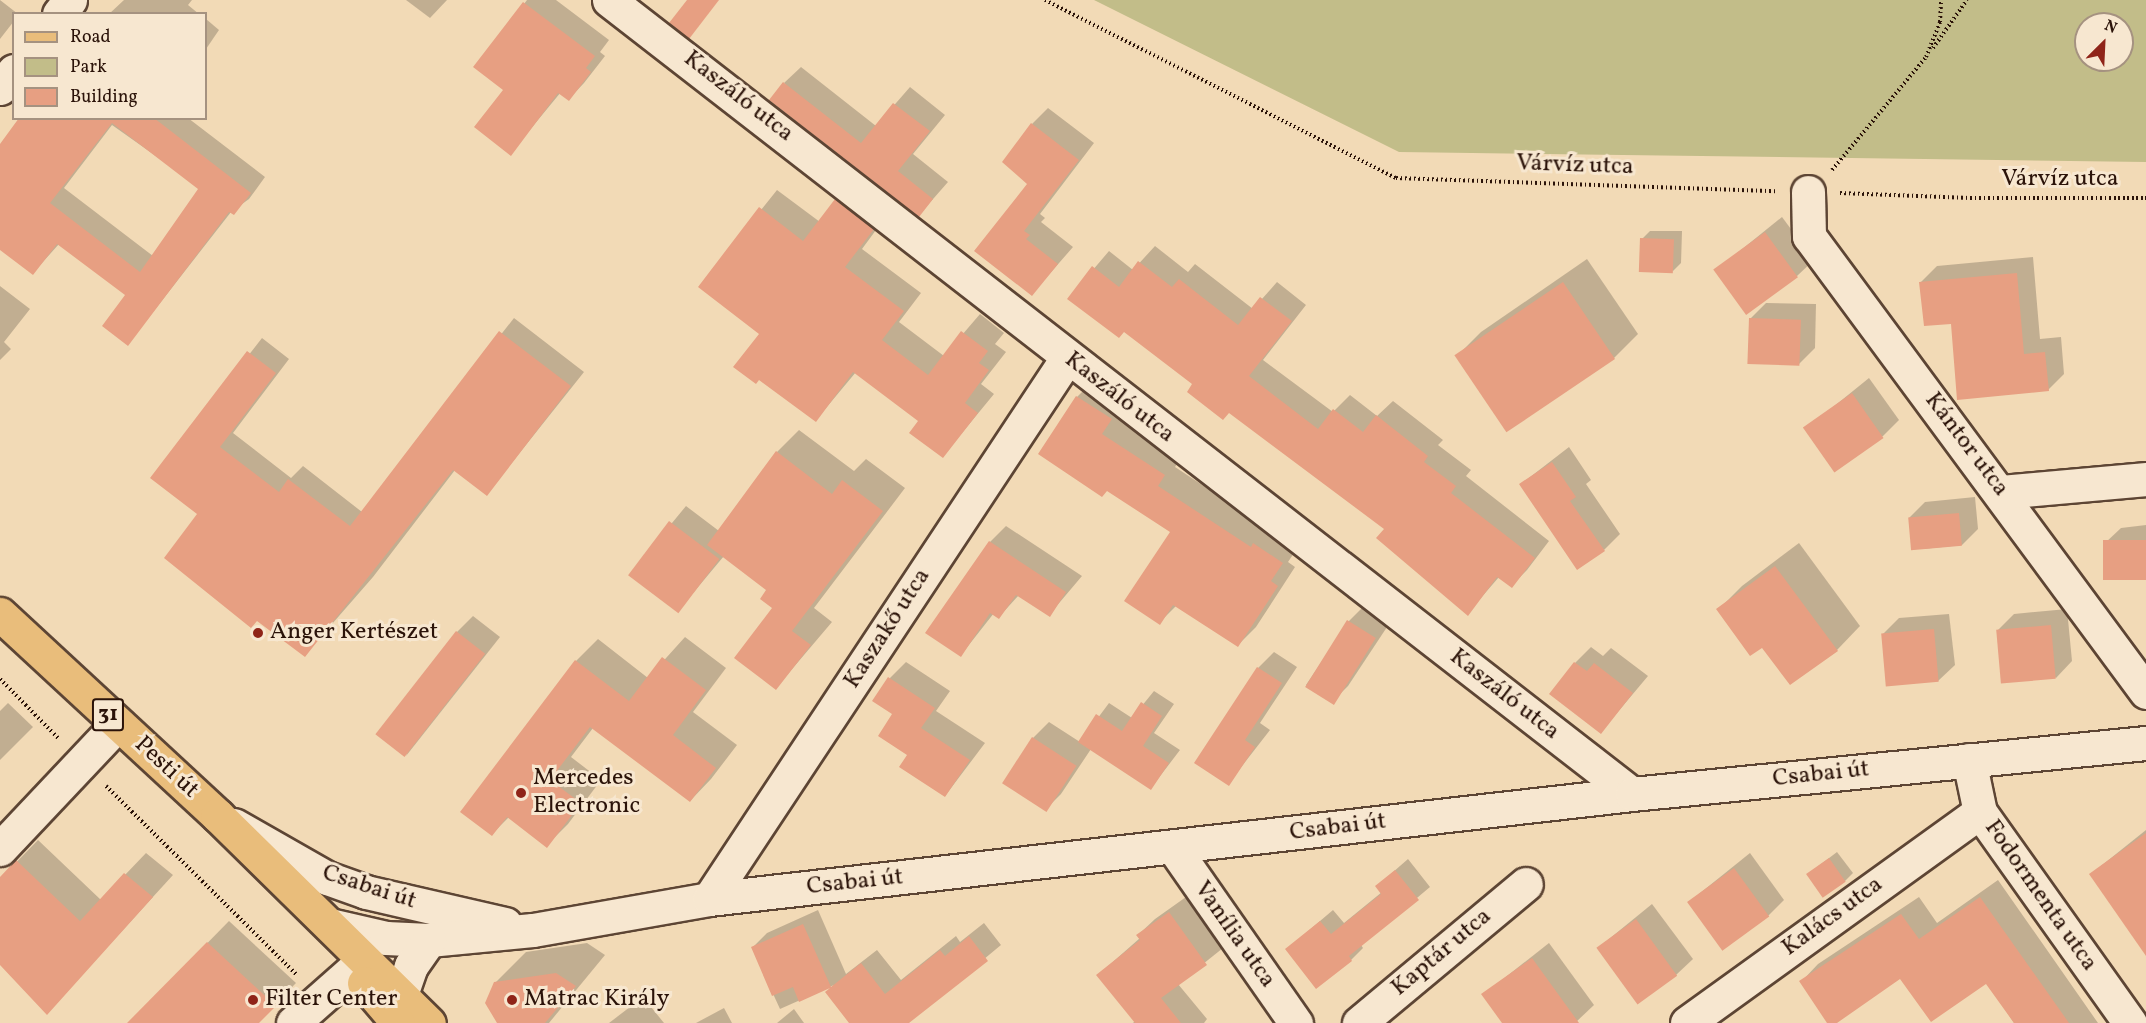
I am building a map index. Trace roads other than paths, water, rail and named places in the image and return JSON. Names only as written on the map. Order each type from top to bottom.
[{"type":"main road","name":"Pesti út","points":[[0,614],[217,816],[330,925],[400,1008]]},
{"type":"main road","name":"Pesti út","points":[[330,925],[353,970],[400,1008],[429,1023]]},
{"type":"street","points":[[61,12],[70,0]]},
{"type":"street","name":"Kaszáló utca","points":[[609,0],[1067,358],[1632,794]]},
{"type":"street","points":[[0,88],[12,73]]},
{"type":"street","name":"Kántor utca","points":[[1811,192],[1809,236],[2001,492],[2146,692]]},
{"type":"street","name":"Kaszakő utca","points":[[709,899],[1067,358]]},
{"type":"street","points":[[2001,492],[2146,479]]},
{"type":"street","points":[[0,849],[83,764],[118,724]]},
{"type":"street","name":"Csabai út","points":[[330,925],[386,938],[429,940],[533,930],[709,899],[1632,794],[2146,743]]},
{"type":"street","name":"Fodormenta utca","points":[[1969,760],[1980,812],[2130,1023]]},
{"type":"street","name":"Kalács utca","points":[[1687,1023],[1980,812]]},
{"type":"street","name":"Csabai út","points":[[217,816],[327,878],[366,892],[533,930]]},
{"type":"street","name":"Vanília utca","points":[[1173,847],[1296,1023]]},
{"type":"street","name":"Kaptár utca","points":[[1359,1023],[1526,884]]},
{"type":"street","name":"Csabai út","points":[[400,1008],[411,966],[429,940]]},
{"type":"street","points":[[293,1023],[318,997],[353,970]]},
{"type":"place","name":"Anger Kertészet","points":[[258,633]]},
{"type":"place","name":"Mercedes Electronic","points":[[521,793]]},
{"type":"place","name":"Filter Center","points":[[253,1000]]},
{"type":"place","name":"Matrac Király","points":[[512,1000]]}]
